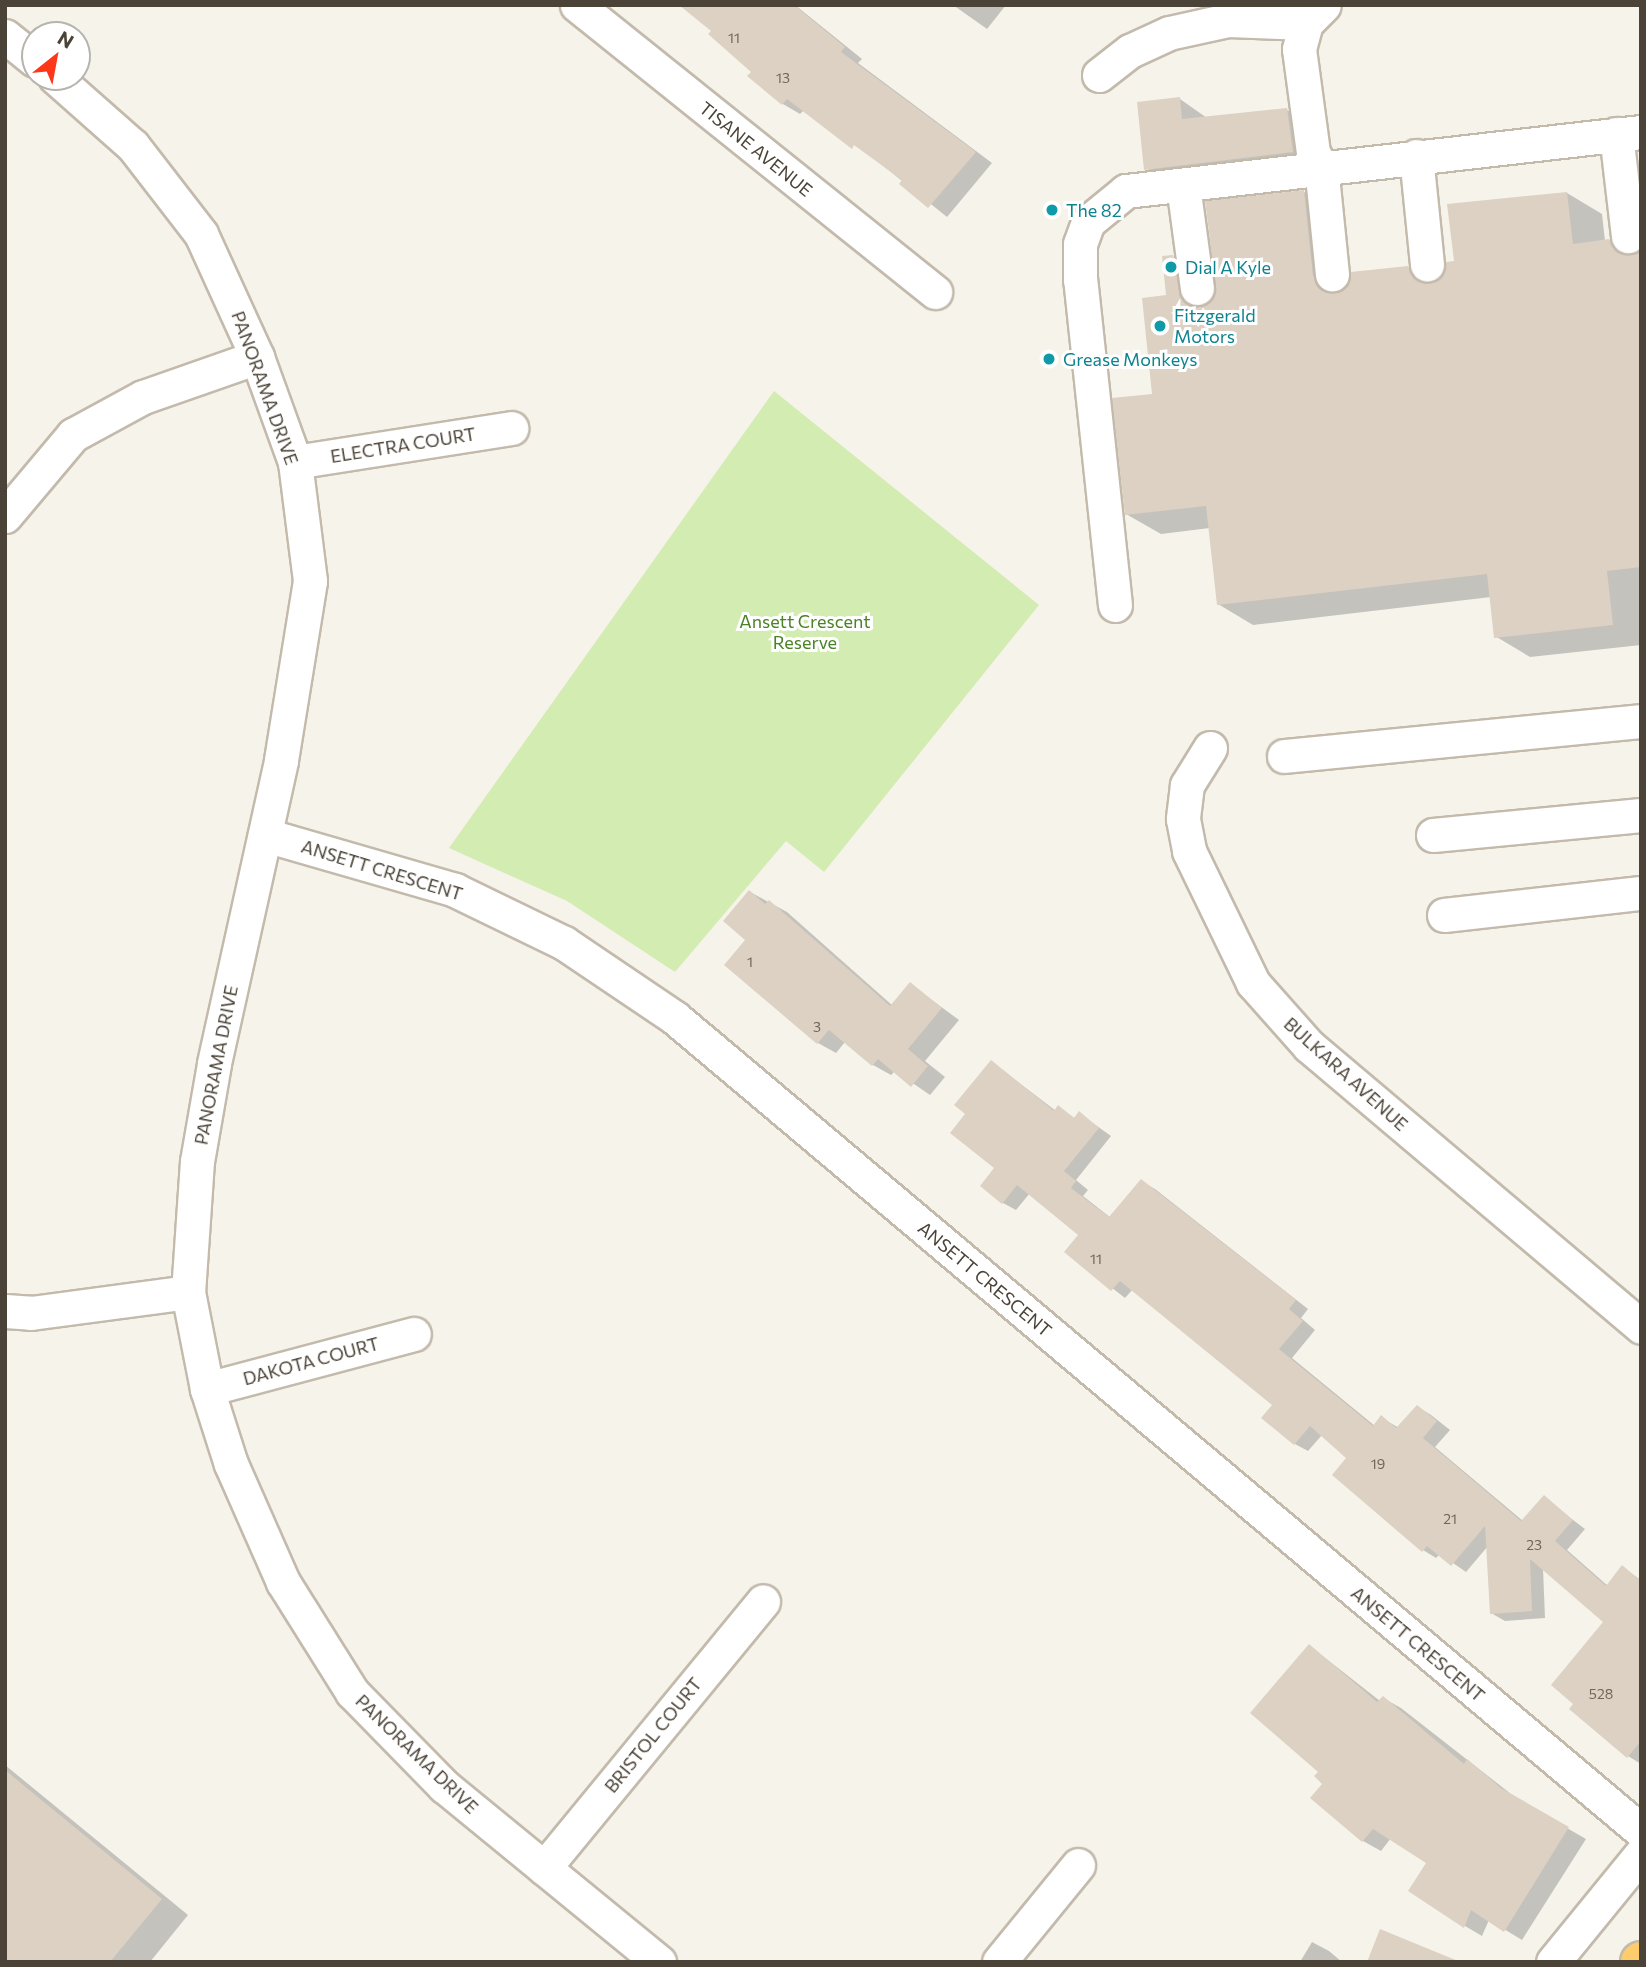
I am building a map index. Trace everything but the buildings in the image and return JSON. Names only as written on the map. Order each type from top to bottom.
[{"type":"street","name":"TISANE AVENUE","points":[[577,5],[935,292]]},
{"type":"street","points":[[1099,75],[1130,51],[1169,33],[1228,20],[1315,14],[1299,49],[1313,153],[1321,166],[1332,274]]},
{"type":"street","points":[[5,36],[21,49]]},
{"type":"street","name":"PANORAMA DRIVE","points":[[71,91],[133,146],[201,234],[257,357],[295,462],[310,581],[265,835],[203,1125],[188,1292],[207,1389],[231,1464],[283,1582],[352,1692],[444,1786],[659,1962]]},
{"type":"street","points":[[1115,605],[1080,244],[1088,222],[1126,191],[1321,166],[1628,133],[1629,236]]},
{"type":"street","points":[[1416,156],[1427,264]]},
{"type":"street","points":[[1183,185],[1197,288]]},
{"type":"street","points":[[5,516],[73,435],[143,397],[257,357]]},
{"type":"street","name":"ELECTRA COURT","points":[[295,462],[511,428]]},
{"type":"street","points":[[1284,756],[1641,721]]},
{"type":"street","name":"BULKARA AVENUE","points":[[1210,748],[1187,785],[1183,819],[1189,851],[1253,983],[1309,1046],[1641,1327]]},
{"type":"street","points":[[1433,835],[1641,815]]},
{"type":"street","name":"ANSETT CRESCENT","points":[[265,835],[455,890],[564,943],[676,1018],[1641,1831]]},
{"type":"street","points":[[1444,915],[1641,893]]},
{"type":"street","points":[[5,1311],[31,1312],[188,1292]]},
{"type":"street","name":"DAKOTA COURT","points":[[207,1389],[414,1334]]},
{"type":"street","name":"BRISTOL COURT","points":[[544,1868],[763,1601]]},
{"type":"street","points":[[1553,1962],[1641,1854]]},
{"type":"street","points":[[999,1962],[1078,1865]]},
{"type":"green space","name":"Ansett Crescent Reserve","points":[[774,391],[1039,605],[824,872],[786,841],[675,972],[567,901],[449,848]]},
{"type":"place","name":"The 82","points":[[1052,210]]},
{"type":"place","name":"Dial A Kyle","points":[[1171,267]]},
{"type":"place","name":"Fitzgerald Motors","points":[[1160,326]]},
{"type":"place","name":"Grease Monkeys","points":[[1049,359]]}]
